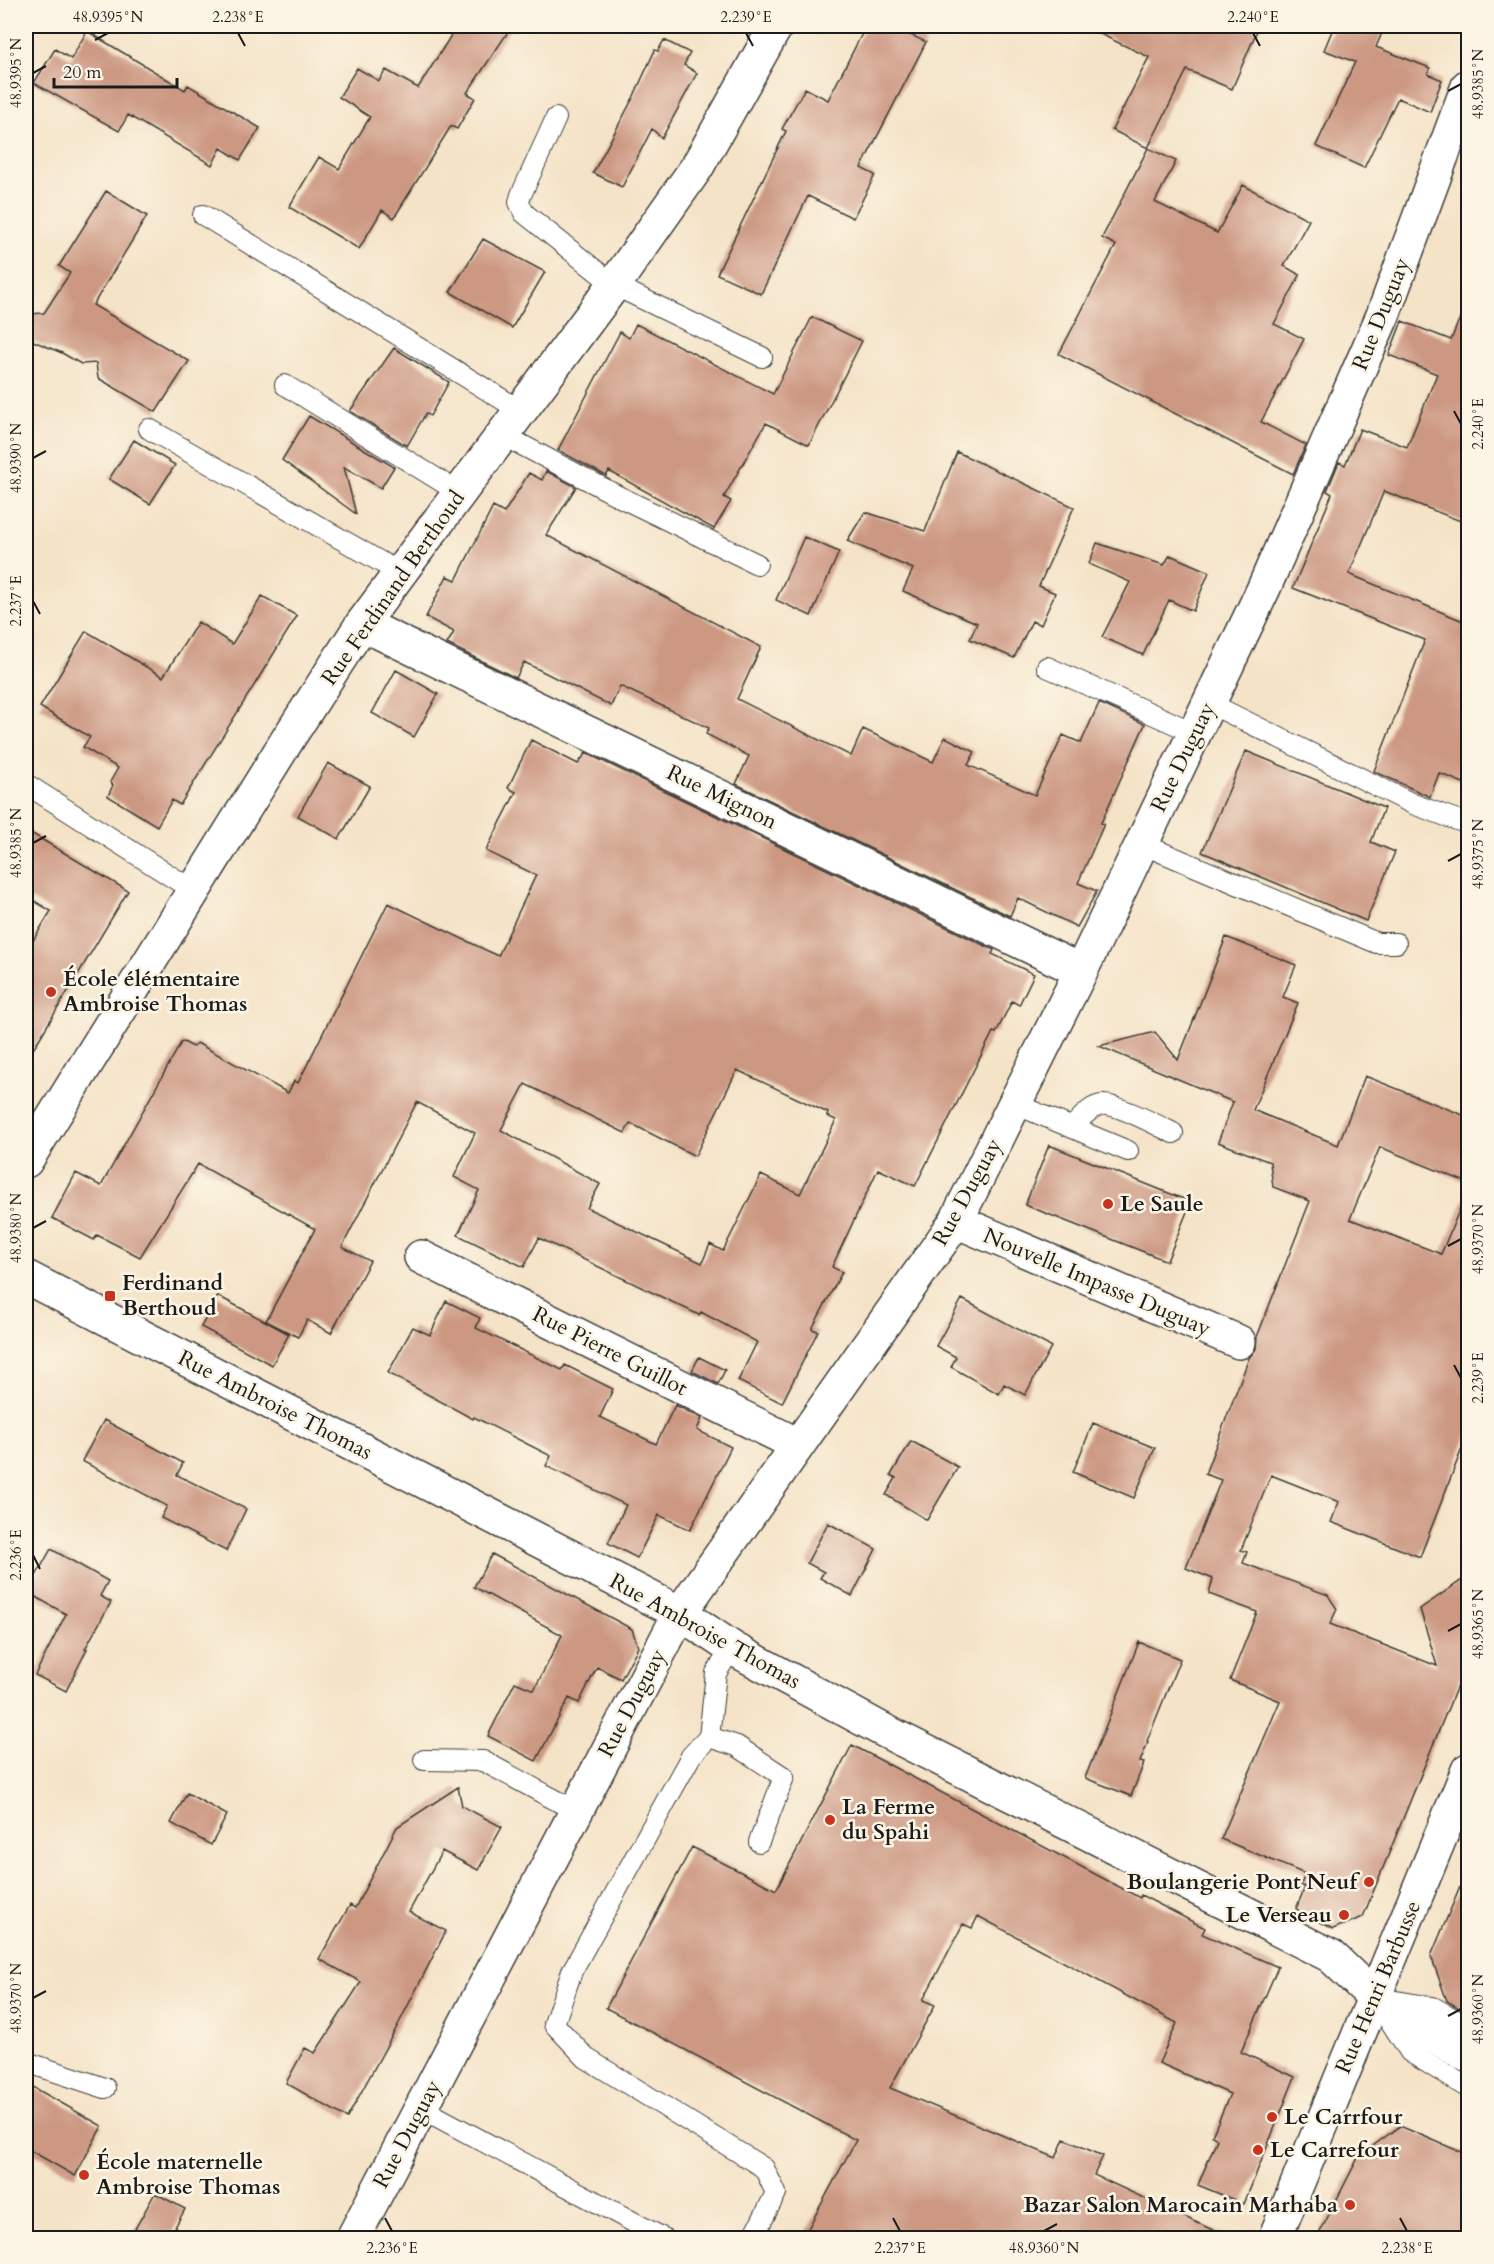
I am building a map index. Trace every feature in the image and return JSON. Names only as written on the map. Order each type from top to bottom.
[{"type":"street","name":"Rue Ferdinand Berthoud","points":[[26,1161],[362,624],[614,285],[697,167],[776,26]]},
{"type":"street","name":"Rue Duguay","points":[[353,2238],[680,1613],[956,1221],[1081,971],[1263,590],[1383,315],[1468,86]]},
{"type":"street","name":"Rue Mignon","points":[[362,624],[1081,971]]},
{"type":"street","name":"Nouvelle Impasse Duguay","points":[[956,1221],[1239,1342]]},
{"type":"street","name":"Rue Pierre Guillot","points":[[422,1257],[798,1446]]},
{"type":"street","name":"Rue Ambroise Thomas","points":[[26,1277],[680,1613],[732,1648],[881,1729],[1331,1956],[1375,1998],[1468,2056]]},
{"type":"street","name":"Rue Henri Barbusse","points":[[1275,2238],[1468,1770]]},
{"type":"lane","points":[[556,118],[519,202],[524,213],[614,285],[762,357]]},
{"type":"lane","points":[[203,214],[620,496],[757,564]]},
{"type":"lane","points":[[285,385],[460,493]]},
{"type":"lane","points":[[149,429],[400,573]]},
{"type":"lane","points":[[1047,667],[1195,733]]},
{"type":"lane","points":[[1209,703],[1413,804],[1468,824]]},
{"type":"lane","points":[[26,784],[194,891]]},
{"type":"lane","points":[[1142,844],[1377,943],[1396,943]]},
{"type":"lane","points":[[1015,1104],[1128,1151]]},
{"type":"lane","points":[[1072,1127],[1092,1109],[1103,1104],[1118,1108],[1173,1133]]},
{"type":"lane","points":[[732,1648],[716,1674],[709,1737],[691,1756],[572,1971],[554,2025],[586,2058],[764,2168],[776,2193],[753,2238]]},
{"type":"lane","points":[[709,1737],[737,1746],[784,1778],[759,1842]]},
{"type":"lane","points":[[424,1760],[483,1761],[576,1811]]},
{"type":"lane","points":[[1375,1998],[1433,2007],[1468,2027]]},
{"type":"lane","points":[[1375,1998],[1410,2052],[1468,2088]]},
{"type":"lane","points":[[26,2062],[105,2088]]},
{"type":"lane","points":[[421,2108],[663,2238]]},
{"type":"building","points":[[457,26],[512,26],[467,93],[475,98],[457,129],[451,126],[394,218],[382,210],[359,249],[289,207],[319,157],[339,169],[370,117],[339,97],[357,68],[379,81],[386,70],[418,88]]},
{"type":"building","points":[[866,26],[891,26],[926,42],[861,168],[875,175],[853,218],[808,196],[761,294],[717,274],[786,131],[782,129],[805,88],[828,100]]},
{"type":"building","points":[[1083,26],[1259,26],[1232,89],[1187,70],[1148,148],[1112,130],[1149,57]]},
{"type":"building","points":[[1334,26],[1385,26],[1376,47],[1430,68],[1428,74],[1442,80],[1430,112],[1398,98],[1364,168],[1316,146],[1355,62],[1324,50]]},
{"type":"building","points":[[87,31],[185,90],[188,85],[260,128],[240,160],[221,148],[212,165],[128,115],[119,131],[34,83],[55,49],[71,59]]},
{"type":"building","points":[[664,40],[690,53],[684,65],[697,73],[662,138],[652,129],[622,187],[593,173],[633,98],[655,50],[658,51]]},
{"type":"building","points":[[1148,148],[1176,161],[1155,202],[1217,233],[1243,185],[1309,220],[1284,266],[1300,275],[1274,324],[1304,339],[1261,422],[1306,445],[1293,474],[1059,354],[1116,245],[1102,238]]},
{"type":"building","points":[[106,191],[147,216],[93,305],[189,361],[156,412],[98,378],[96,363],[81,364],[33,341],[30,314],[44,313],[70,273],[59,266]]},
{"type":"building","points":[[483,239],[545,272],[512,328],[450,292]]},
{"type":"building","points":[[1467,300],[1468,524],[1384,491],[1349,574],[1468,623],[1468,785],[1439,773],[1430,797],[1374,771],[1425,640],[1293,588],[1332,494],[1327,491],[1339,462],[1345,465],[1360,429],[1407,447],[1437,374],[1389,355],[1402,321],[1451,340]]},
{"type":"building","points":[[812,317],[862,341],[809,445],[766,423],[724,497],[731,501],[714,529],[609,471],[606,476],[558,450],[620,332],[629,338],[636,324],[773,394]]},
{"type":"building","points":[[394,348],[449,382],[430,416],[426,413],[407,446],[350,411]]},
{"type":"building","points":[[309,416],[394,467],[381,488],[344,467],[356,514],[282,460]]},
{"type":"building","points":[[134,440],[175,465],[150,504],[109,479]]},
{"type":"building","points":[[957,452],[1074,507],[1039,586],[1055,593],[1041,625],[1032,621],[1014,658],[970,639],[977,623],[903,591],[913,569],[847,541],[865,512],[925,531]]},
{"type":"building","points":[[546,471],[576,487],[546,535],[761,647],[737,699],[851,756],[863,729],[933,762],[945,737],[975,752],[968,765],[1035,795],[1063,735],[1081,743],[1099,703],[1145,724],[1101,823],[1104,824],[1078,883],[1097,891],[1077,927],[1018,898],[1010,916],[736,784],[749,756],[706,734],[709,728],[620,686],[611,706],[524,662],[516,678],[447,644],[454,632],[426,617],[447,576],[456,580],[493,507],[504,513],[529,473],[542,480]]},
{"type":"building","points":[[804,537],[839,552],[811,616],[776,600]]},
{"type":"building","points":[[1097,543],[1164,565],[1170,555],[1209,572],[1193,611],[1169,600],[1143,655],[1102,637],[1130,582],[1089,564]]},
{"type":"building","points":[[262,596],[297,616],[180,805],[172,800],[157,826],[108,796],[113,785],[110,782],[118,768],[83,747],[90,737],[40,707],[86,631],[163,677],[198,622],[232,644]]},
{"type":"building","points":[[396,670],[438,694],[414,737],[372,713]]},
{"type":"building","points":[[531,740],[578,764],[586,753],[994,950],[992,954],[1034,974],[1019,1005],[1012,1001],[996,1033],[993,1032],[915,1186],[878,1169],[832,1267],[842,1272],[812,1329],[818,1331],[782,1403],[738,1381],[757,1342],[701,1312],[699,1315],[539,1238],[524,1267],[458,1235],[479,1190],[454,1177],[475,1133],[417,1102],[342,1247],[370,1261],[331,1333],[307,1320],[298,1337],[266,1321],[315,1229],[198,1164],[140,1257],[97,1235],[94,1240],[52,1218],[76,1173],[101,1186],[182,1041],[193,1047],[197,1043],[288,1093],[294,1081],[298,1083],[388,903],[498,956],[536,875],[486,851],[516,792],[508,788]],"holes":[[[737,1070],[828,1113],[827,1116],[836,1120],[800,1194],[761,1175],[723,1251],[710,1244],[702,1263],[587,1208],[600,1184],[501,1130],[525,1084],[625,1133],[630,1123],[695,1156]]]},
{"type":"building","points":[[1246,751],[1384,808],[1371,842],[1395,852],[1366,921],[1202,852]]},
{"type":"building","points":[[328,763],[370,786],[339,839],[298,816]]},
{"type":"building","name":"École élémentaire Ambroise Thomas","points":[[26,830],[128,891],[26,1061],[26,952],[51,911],[26,896]]},
{"type":"building","points":[[1226,937],[1296,965],[1283,997],[1298,1003],[1253,1110],[1338,1145],[1365,1076],[1468,1117],[1468,1183],[1380,1147],[1350,1219],[1441,1254],[1468,1189],[1468,1433],[1420,1557],[1331,1522],[1339,1502],[1271,1475],[1241,1550],[1247,1552],[1243,1563],[1328,1595],[1337,1609],[1330,1624],[1437,1666],[1420,1609],[1468,1576],[1468,1659],[1363,1917],[1333,1929],[1296,1909],[1305,1887],[1301,1885],[1305,1874],[1221,1839],[1280,1701],[1230,1680],[1257,1612],[1209,1594],[1213,1579],[1186,1568],[1221,1480],[1205,1474],[1249,1358],[1256,1349],[1257,1337],[1310,1201],[1273,1187],[1270,1162],[1218,1142],[1233,1102],[1099,1046],[1155,1032],[1178,1060]]},
{"type":"building","name":"Le Saule","points":[[1049,1145],[1191,1202],[1167,1261],[1025,1205]]},
{"type":"building","points":[[218,1296],[289,1334],[272,1365],[201,1327]]},
{"type":"building","points":[[962,1299],[1051,1347],[1025,1395],[1004,1384],[999,1394],[951,1367],[956,1357],[936,1346]]},
{"type":"building","points":[[446,1301],[480,1318],[476,1328],[562,1370],[565,1365],[613,1389],[600,1417],[656,1444],[675,1405],[702,1418],[697,1430],[731,1447],[690,1530],[659,1515],[637,1558],[608,1543],[626,1505],[546,1466],[551,1456],[474,1417],[473,1419],[388,1373],[413,1327],[430,1335]]},
{"type":"building","points":[[699,1357],[725,1370],[718,1384],[692,1371]]},
{"type":"building","points":[[104,1420],[183,1463],[177,1475],[246,1509],[226,1551],[161,1518],[167,1506],[82,1461]]},
{"type":"building","points":[[1093,1423],[1155,1448],[1134,1498],[1073,1472]]},
{"type":"building","points":[[911,1441],[958,1467],[927,1520],[886,1495],[896,1478],[891,1475]]},
{"type":"building","points":[[828,1523],[876,1549],[852,1596],[820,1578],[824,1572],[807,1563]]},
{"type":"building","points":[[51,1549],[108,1581],[100,1596],[111,1602],[85,1649],[87,1649],[66,1691],[35,1675],[66,1614],[27,1592]]},
{"type":"building","points":[[492,1554],[632,1629],[638,1647],[621,1679],[597,1667],[579,1703],[569,1698],[536,1761],[488,1736],[515,1682],[534,1690],[562,1635],[474,1587]]},
{"type":"building","points":[[1139,1642],[1180,1659],[1147,1741],[1140,1762],[1144,1763],[1131,1796],[1085,1778]]},
{"type":"building","points":[[852,1745],[1140,1898],[1141,1895],[1205,1928],[1202,1934],[1278,1967],[1241,2052],[1295,2077],[1244,2204],[1198,2185],[1217,2139],[1212,2136],[1230,2094],[1159,2063],[1177,2023],[978,1916],[972,1928],[963,1924],[923,2000],[935,2005],[890,2088],[1056,2158],[1064,2139],[1103,2156],[1094,2175],[1230,2238],[803,2238],[856,2140],[606,2008],[692,1847],[776,1890]]},
{"type":"building","points":[[458,1787],[462,1806],[502,1827],[478,1870],[442,1851],[409,1912],[446,1931],[347,2118],[286,2083],[305,2048],[315,2053],[361,1982],[319,1959],[350,1905],[355,1908],[397,1827]]},
{"type":"building","points":[[187,1793],[227,1815],[211,1845],[171,1823]]},
{"type":"building","points":[[1468,1868],[1468,2013],[1447,2001],[1431,1956]]},
{"type":"building","points":[[26,2083],[102,2126],[75,2176],[26,2148]]},
{"type":"building","points":[[1400,2126],[1468,2155],[1468,2238],[1317,2238],[1359,2156]]},
{"type":"building","points":[[155,2193],[185,2209],[169,2238],[130,2238]]},
{"type":"place","name":"École élémentaire Ambroise Thomas","points":[[51,992]]},
{"type":"place","name":"Le Saule","points":[[1108,1204]]},
{"type":"place","name":"Ferdinand Berthoud","points":[[110,1296]]},
{"type":"place","name":"La Ferme du Spahi","points":[[830,1820]]},
{"type":"place","name":"Boulangerie Pont Neuf","points":[[1369,1882]]},
{"type":"place","name":"Le Verseau","points":[[1344,1915]]},
{"type":"place","name":"Le Carrfour","points":[[1272,2117]]},
{"type":"place","name":"Le Carrefour","points":[[1258,2150]]},
{"type":"place","name":"École maternelle Ambroise Thomas","points":[[84,2175]]},
{"type":"place","name":"Bazar Salon Marocain Marhaba","points":[[1350,2205]]}]
